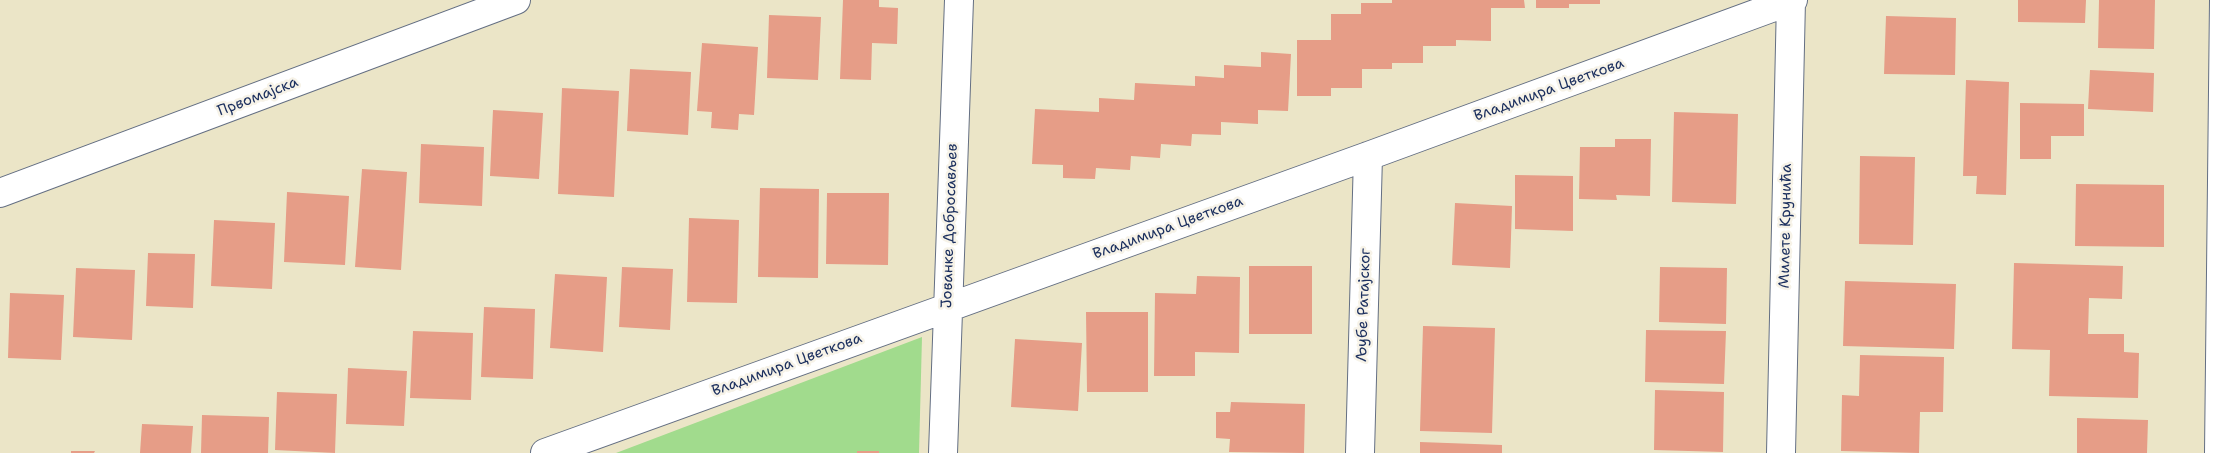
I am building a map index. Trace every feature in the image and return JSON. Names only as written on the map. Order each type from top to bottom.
[{"type":"street","name":"Првомајска","points":[[0,193],[516,0]]},
{"type":"street","name":"Јованке Добросављев","points":[[943,453],[959,0]]},
{"type":"street","name":"Владимира Цветкова","points":[[545,453],[1368,156],[1792,0]]},
{"type":"street","name":"Милете Крунића","points":[[1781,453],[1792,0]]},
{"type":"street","points":[[2219,453],[2224,0]]},
{"type":"street","name":"Љубе Ратајског","points":[[1360,453],[1368,156]]},
{"type":"green space","points":[[922,337],[919,453],[616,453]]},
{"type":"building","points":[[843,0],[879,0],[879,7],[898,8],[897,44],[872,43],[871,80],[840,79]]},
{"type":"building","points":[[1392,0],[1524,0],[1525,8],[1491,8],[1491,41],[1456,40],[1456,46],[1423,46],[1423,63],[1392,63],[1392,69],[1362,69],[1362,88],[1331,88],[1331,96],[1297,96],[1297,40],[1331,40],[1331,14],[1361,14],[1361,3],[1392,3]]},
{"type":"building","points":[[1536,0],[1600,0],[1600,4],[1569,4],[1569,8],[1536,8]]},
{"type":"building","points":[[2018,0],[2086,0],[2085,23],[2018,22]]},
{"type":"building","points":[[2099,0],[2155,0],[2154,49],[2098,48]]},
{"type":"building","points":[[769,15],[821,17],[818,80],[767,78]]},
{"type":"building","points":[[1886,16],[1956,18],[1955,75],[1884,74]]},
{"type":"building","points":[[702,43],[758,47],[754,115],[739,114],[738,130],[711,128],[712,112],[697,111]]},
{"type":"building","points":[[1261,52],[1291,54],[1288,111],[1258,110],[1258,124],[1221,122],[1221,135],[1192,134],[1191,146],[1161,144],[1160,158],[1131,156],[1130,170],[1096,168],[1095,179],[1063,178],[1063,165],[1032,164],[1035,109],[1099,112],[1099,98],[1134,100],[1135,83],[1195,86],[1195,76],[1224,78],[1224,65],[1261,67]]},
{"type":"building","points":[[630,69],[691,72],[688,135],[627,131]]},
{"type":"building","points":[[2090,70],[2154,73],[2153,112],[2088,109]]},
{"type":"building","points":[[1966,80],[2009,82],[2006,195],[1976,194],[1977,176],[1963,176]]},
{"type":"building","points":[[562,88],[619,91],[614,197],[558,194]]},
{"type":"building","points":[[2020,103],[2084,104],[2084,136],[2051,136],[2051,159],[2020,159]]},
{"type":"building","points":[[493,110],[543,113],[539,179],[490,176]]},
{"type":"building","points":[[1674,112],[1738,114],[1736,204],[1672,202]]},
{"type":"building","points":[[1615,139],[1651,139],[1650,196],[1616,195],[1617,200],[1579,199],[1580,147],[1615,147]]},
{"type":"building","points":[[421,144],[484,147],[482,206],[419,203]]},
{"type":"building","points":[[1860,156],[1915,157],[1913,245],[1859,244]]},
{"type":"building","points":[[362,169],[407,172],[401,270],[355,267]]},
{"type":"building","points":[[1515,175],[1573,176],[1573,231],[1515,229]]},
{"type":"building","points":[[2076,184],[2164,185],[2164,247],[2075,246]]},
{"type":"building","points":[[760,188],[819,189],[818,278],[758,277]]},
{"type":"building","points":[[287,192],[349,196],[345,265],[284,262]]},
{"type":"building","points":[[827,193],[889,193],[888,265],[826,264]]},
{"type":"building","points":[[1455,203],[1512,206],[1510,268],[1452,265]]},
{"type":"building","points":[[689,218],[739,220],[737,303],[687,302]]},
{"type":"building","points":[[214,220],[275,223],[272,289],[211,286]]},
{"type":"building","points":[[148,253],[195,254],[193,308],[146,306]]},
{"type":"building","points":[[2014,263],[2123,266],[2122,299],[2089,298],[2088,334],[2124,334],[2124,352],[2139,353],[2138,398],[2049,396],[2050,350],[2012,349]]},
{"type":"building","points":[[1249,266],[1312,266],[1312,334],[1249,334]]},
{"type":"building","points":[[622,267],[673,269],[670,330],[619,327]]},
{"type":"building","points":[[1660,267],[1727,268],[1726,324],[1659,322]]},
{"type":"building","points":[[76,268],[135,270],[132,340],[73,337]]},
{"type":"building","points":[[555,274],[607,277],[603,352],[550,348]]},
{"type":"building","points":[[1197,276],[1240,277],[1239,353],[1195,352],[1195,376],[1154,376],[1155,293],[1196,294]]},
{"type":"building","points":[[1845,281],[1956,284],[1954,349],[1843,346]]},
{"type":"building","points":[[10,293],[64,295],[61,360],[8,358]]},
{"type":"building","points":[[484,307],[535,309],[533,379],[481,377]]},
{"type":"building","points":[[1086,312],[1148,312],[1148,392],[1087,392]]},
{"type":"building","points":[[1423,326],[1495,328],[1492,433],[1420,431]]},
{"type":"building","points":[[1646,330],[1726,331],[1724,384],[1645,382]]},
{"type":"building","points":[[413,331],[473,333],[471,400],[410,398]]},
{"type":"building","points":[[1015,339],[1082,343],[1078,411],[1011,407]]},
{"type":"building","points":[[1860,355],[1944,357],[1943,412],[1920,412],[1919,453],[1841,451],[1842,395],[1859,396]]},
{"type":"building","points":[[348,368],[407,371],[404,426],[346,424]]},
{"type":"building","points":[[1655,390],[1724,392],[1723,452],[1654,450]]},
{"type":"building","points":[[277,392],[337,394],[335,453],[275,450]]},
{"type":"building","points":[[1231,402],[1305,404],[1304,453],[1229,452],[1230,439],[1216,438],[1216,412],[1230,412]]},
{"type":"building","points":[[202,415],[269,417],[268,453],[201,453]]},
{"type":"building","points":[[2077,418],[2148,420],[2147,453],[2077,453]]},
{"type":"building","points":[[142,424],[193,426],[191,453],[140,453]]},
{"type":"building","points":[[1420,442],[1502,445],[1502,453],[1420,453]]},
{"type":"building","points":[[71,451],[95,451],[94,453],[71,453]]},
{"type":"building","points":[[857,451],[879,451],[879,453],[857,453]]}]
